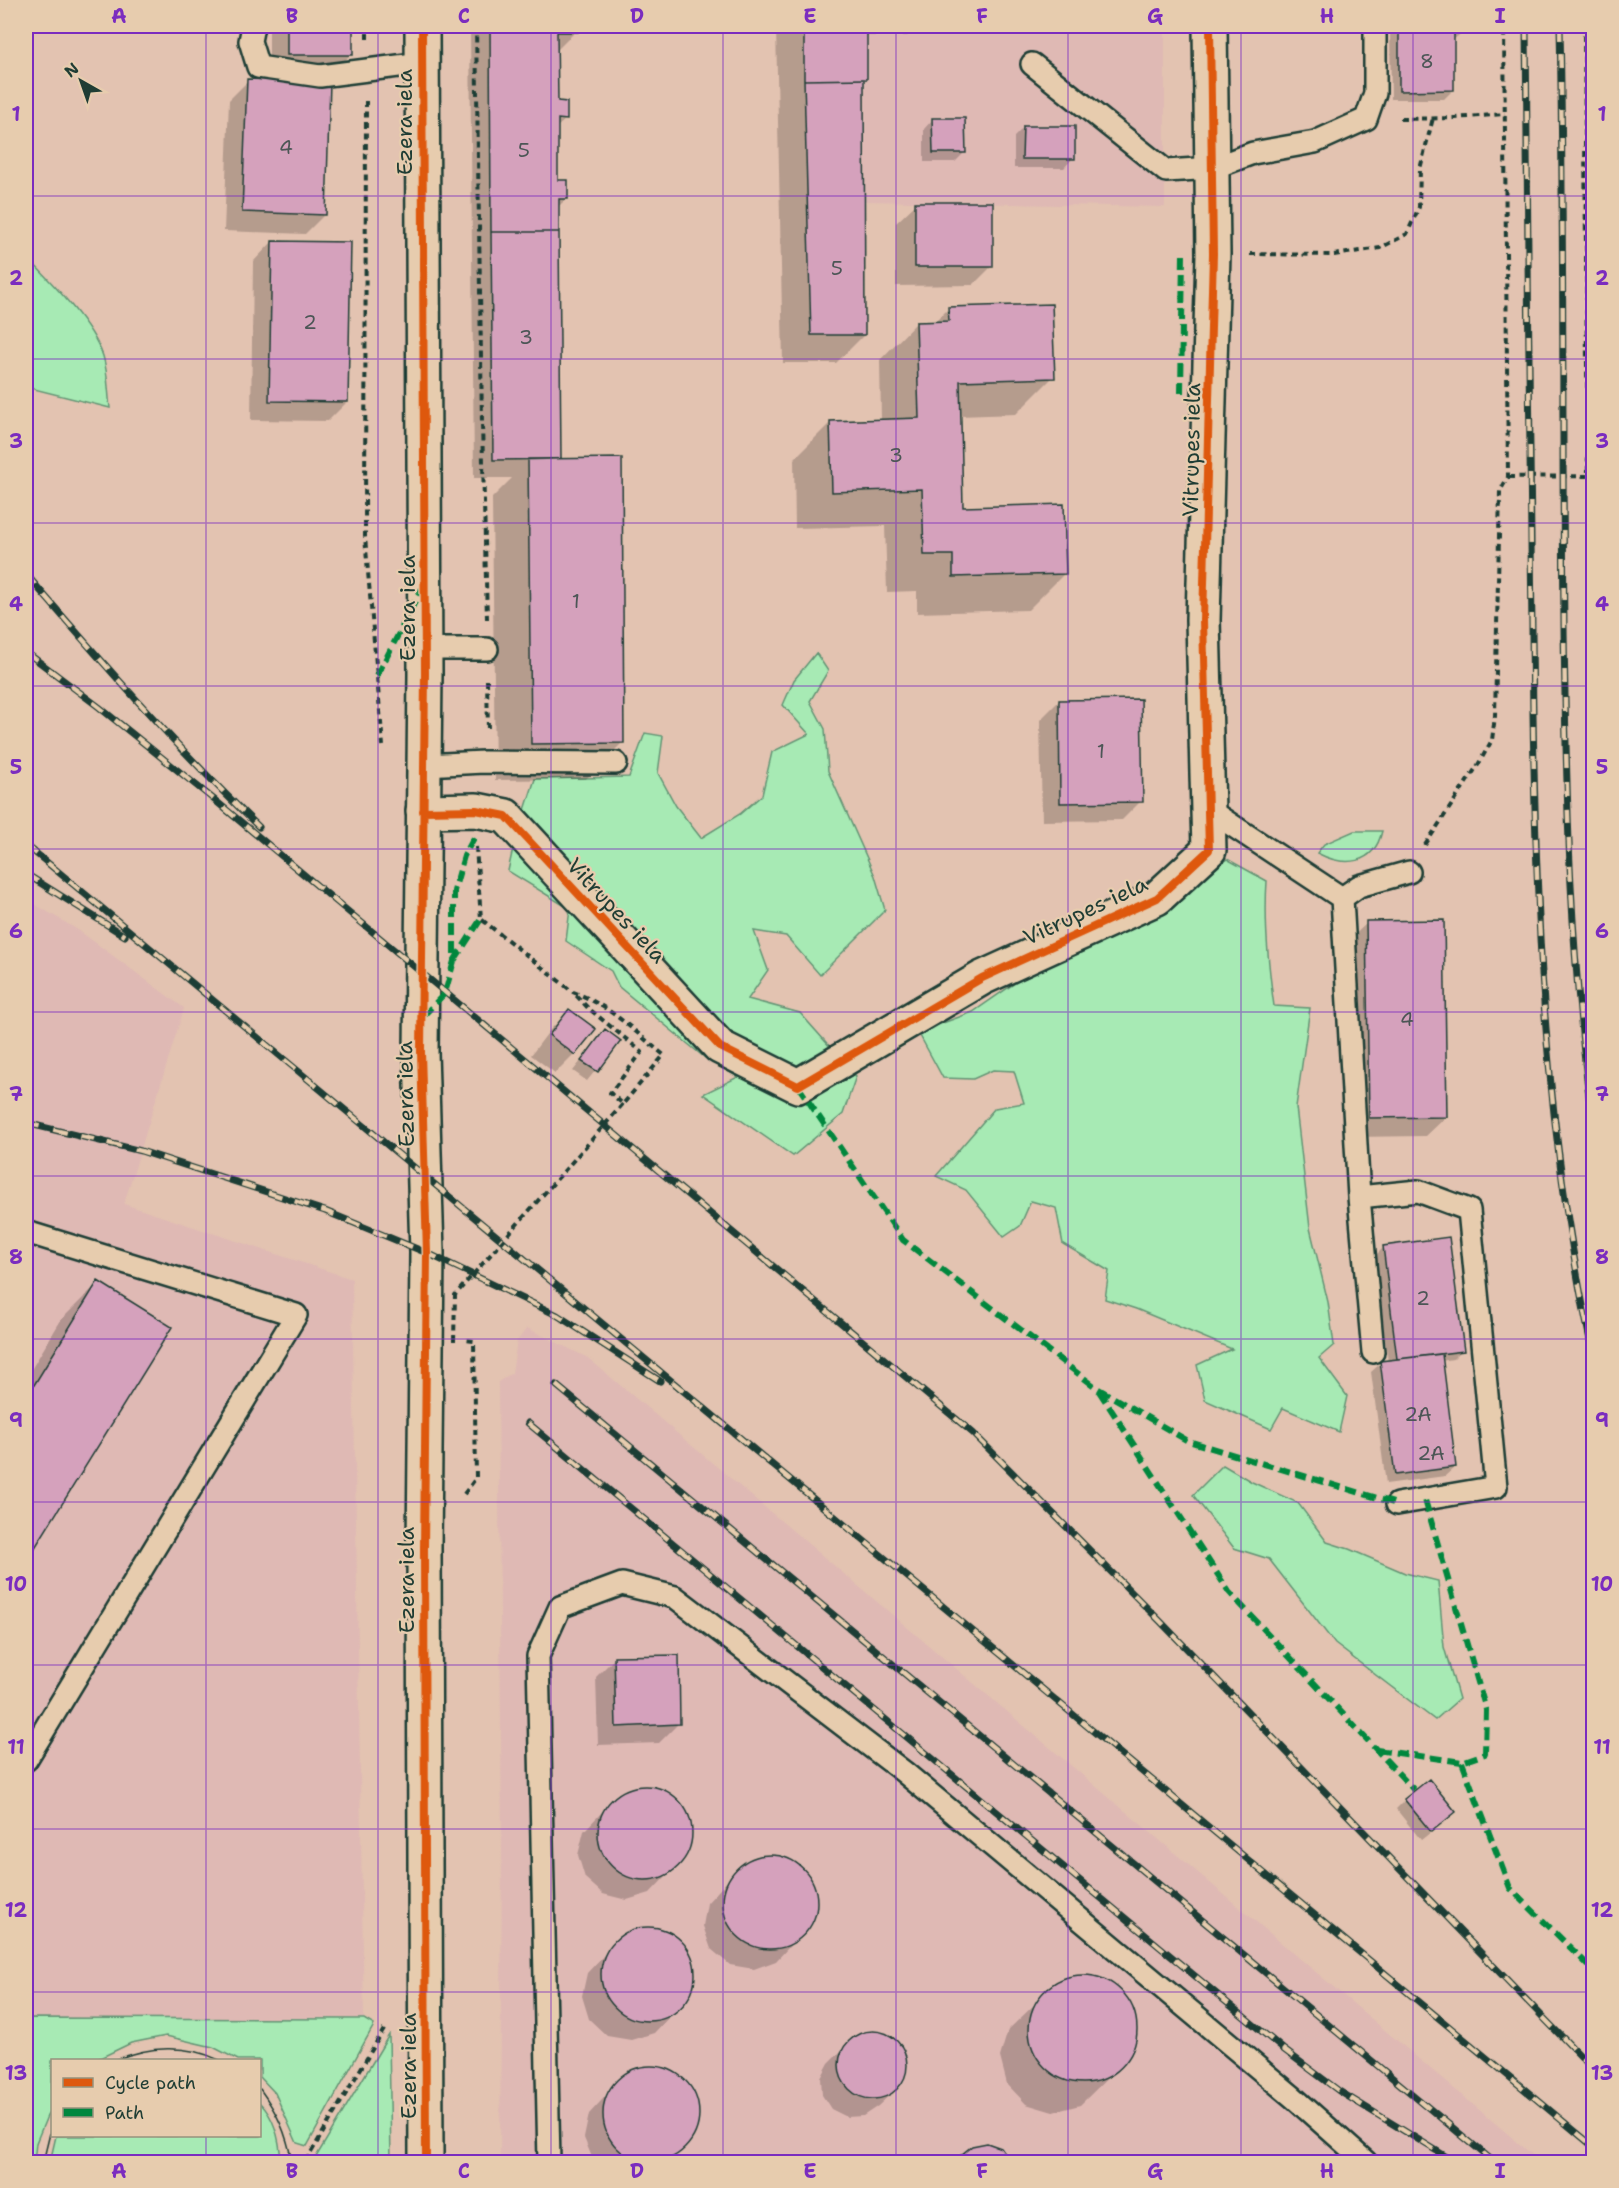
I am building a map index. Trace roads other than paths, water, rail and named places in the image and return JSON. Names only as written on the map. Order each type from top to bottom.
[{"type":"street","name":"Ezera iela","points":[[422,26],[425,649],[421,1052],[428,1253],[424,1548],[426,2163]]},
{"type":"street","name":"Vitrupes iela","points":[[423,811],[476,810],[506,816],[720,1047],[798,1086],[982,978],[1157,898],[1209,850],[1203,620],[1213,254],[1210,26]]},
{"type":"lane","points":[[253,26],[250,41],[258,67],[320,75],[422,63]]},
{"type":"lane","points":[[1032,64],[1166,171],[1213,168],[1253,153],[1315,142],[1366,119],[1376,93],[1375,26]]},
{"type":"lane","points":[[425,649],[487,649]]},
{"type":"lane","points":[[424,765],[484,762],[616,763]]},
{"type":"lane","points":[[1209,810],[1342,898]]},
{"type":"lane","points":[[1342,898],[1359,886],[1408,872]]},
{"type":"lane","points":[[1342,898],[1359,1197],[1373,1352]]},
{"type":"lane","points":[[1359,1197],[1418,1191],[1469,1209],[1496,1487],[1397,1504]]},
{"type":"lane","points":[[26,1232],[296,1315],[26,1760]]},
{"type":"lane","points":[[549,2163],[538,1656],[560,1607],[622,1584],[675,1597],[904,1772],[1293,2097],[1365,2163]]},
{"type":"tram line","points":[[118,2059],[141,2052],[168,2049],[194,2051],[217,2059]]},
{"type":"tram line","points":[[261,2090],[281,2124],[292,2162]]},
{"type":"tram line","points":[[43,2162],[51,2129]]},
{"type":"railway","points":[[1526,26],[1533,722],[1538,905],[1551,1087],[1562,1178],[1576,1268],[1594,1358]]},
{"type":"railway","points":[[1560,26],[1566,754],[1574,944],[1594,1133]]},
{"type":"railway","points":[[26,574],[169,735],[259,827]]},
{"type":"railway","points":[[26,652],[99,707],[217,802],[973,1433],[1161,1622],[1594,2070]]},
{"type":"railway","points":[[26,845],[1594,2147]]},
{"type":"railway","points":[[26,874],[125,936]]},
{"type":"railway","points":[[26,1123],[141,1151],[325,1211],[427,1253],[557,1315],[660,1381]]},
{"type":"railway","points":[[556,1385],[1494,2162]]},
{"type":"railway","points":[[528,1423],[1283,2049],[1339,2091],[1455,2162]]}]
